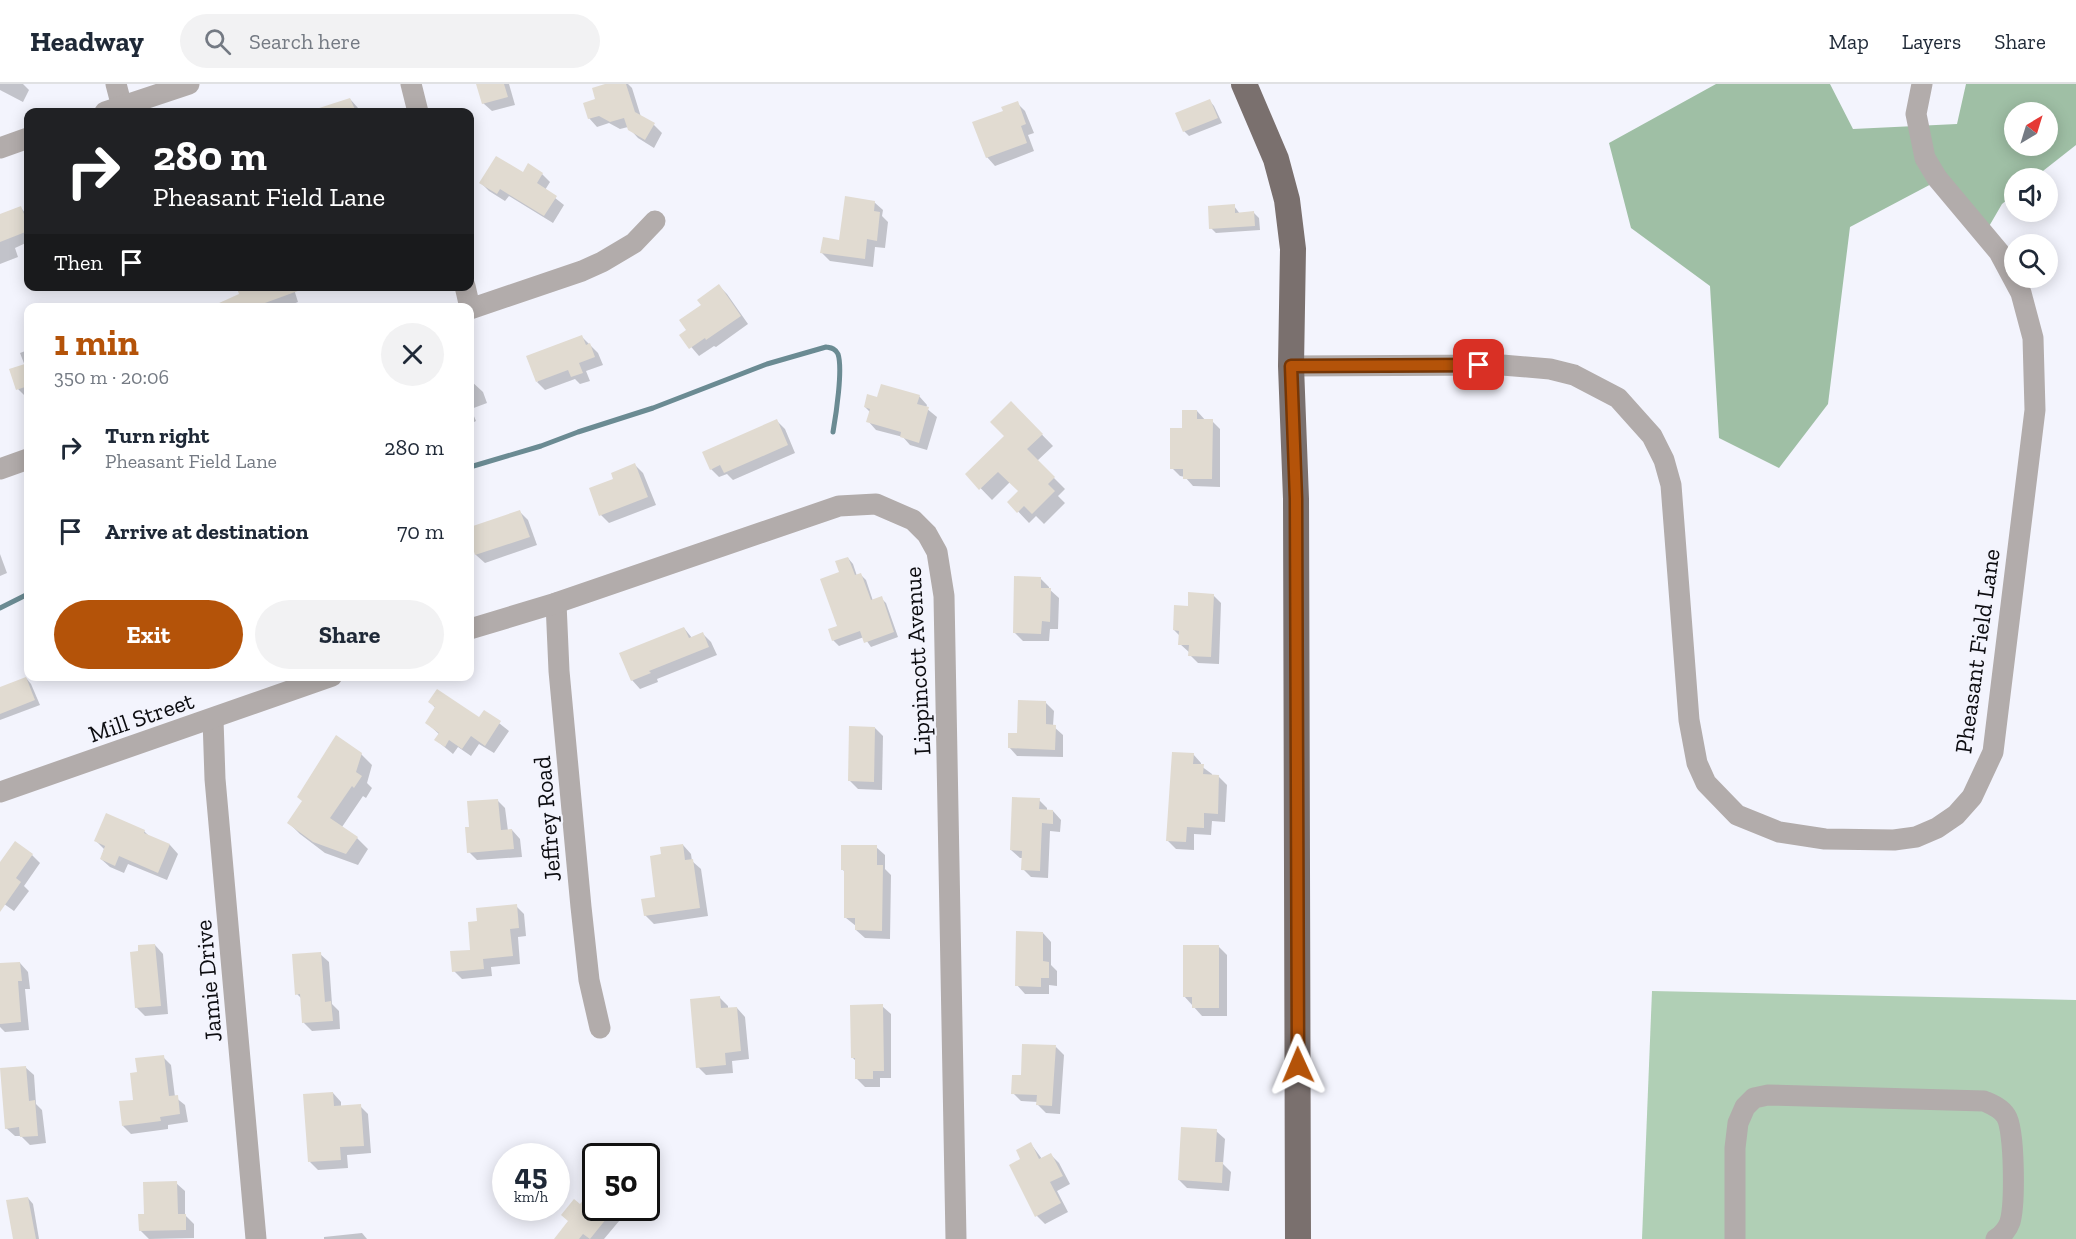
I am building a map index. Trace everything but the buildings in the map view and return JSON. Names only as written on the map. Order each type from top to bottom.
[{"type":"main road","points":[[1244,84],[1276,159],[1287,200],[1293,249],[1291,366],[1296,499],[1298,1239]]},
{"type":"street","points":[[113,108],[116,84]]},
{"type":"street","points":[[119,108],[189,84]]},
{"type":"street","points":[[411,84],[417,108]]},
{"type":"street","name":"Pheasant Field Lane","points":[[1291,366],[1502,365],[1550,369],[1574,375],[1618,398],[1652,436],[1664,460],[1671,485],[1689,720],[1697,763],[1706,783],[1737,815],[1779,832],[1825,839],[1894,840],[1916,837],[1938,828],[1956,814],[1972,796],[1993,752],[2035,410],[2033,338],[2021,293],[1999,252],[1937,178],[1925,158],[1916,114],[1922,84]]},
{"type":"street","points":[[0,148],[24,139]]},
{"type":"street","points":[[474,307],[582,271],[602,262],[634,243],[655,220]]},
{"type":"street","points":[[0,469],[24,460]]},
{"type":"street","name":"Lippincott Avenue","points":[[474,628],[556,603],[839,506],[876,504],[913,520],[927,534],[937,552],[944,596],[956,1239]]},
{"type":"street","name":"Jeffrey Road","points":[[556,603],[559,671],[581,907],[589,980],[600,1028]]},
{"type":"street","name":"Mill Street","points":[[0,792],[318,681]]},
{"type":"street","name":"Jamie Drive","points":[[213,719],[215,779],[256,1239]]},
{"type":"street","points":[[1735,1239],[1735,1148],[1738,1123],[1745,1107],[1754,1098],[1768,1095],[1984,1101],[1996,1106],[2006,1115],[2011,1128],[2013,1200],[2010,1223],[1996,1239]]},
{"type":"green space","points":[[1716,84],[1830,84],[1853,129],[1957,124],[1966,84],[2076,84],[2076,145],[2047,168],[2004,168],[2004,202],[1984,235],[1937,181],[1850,227],[1828,404],[1779,468],[1719,438],[1710,286],[1631,228],[1609,143]]},
{"type":"green space","points":[[1652,991],[2076,1000],[2076,1239],[1642,1239]]},
{"type":"waterway","points":[[474,466],[653,408],[767,364],[826,347],[838,354],[840,370],[833,432]]},
{"type":"waterway","points":[[0,608],[24,596]]},
{"type":"route","points":[[1298,1065],[1296,499],[1291,366],[1479,365]]}]
